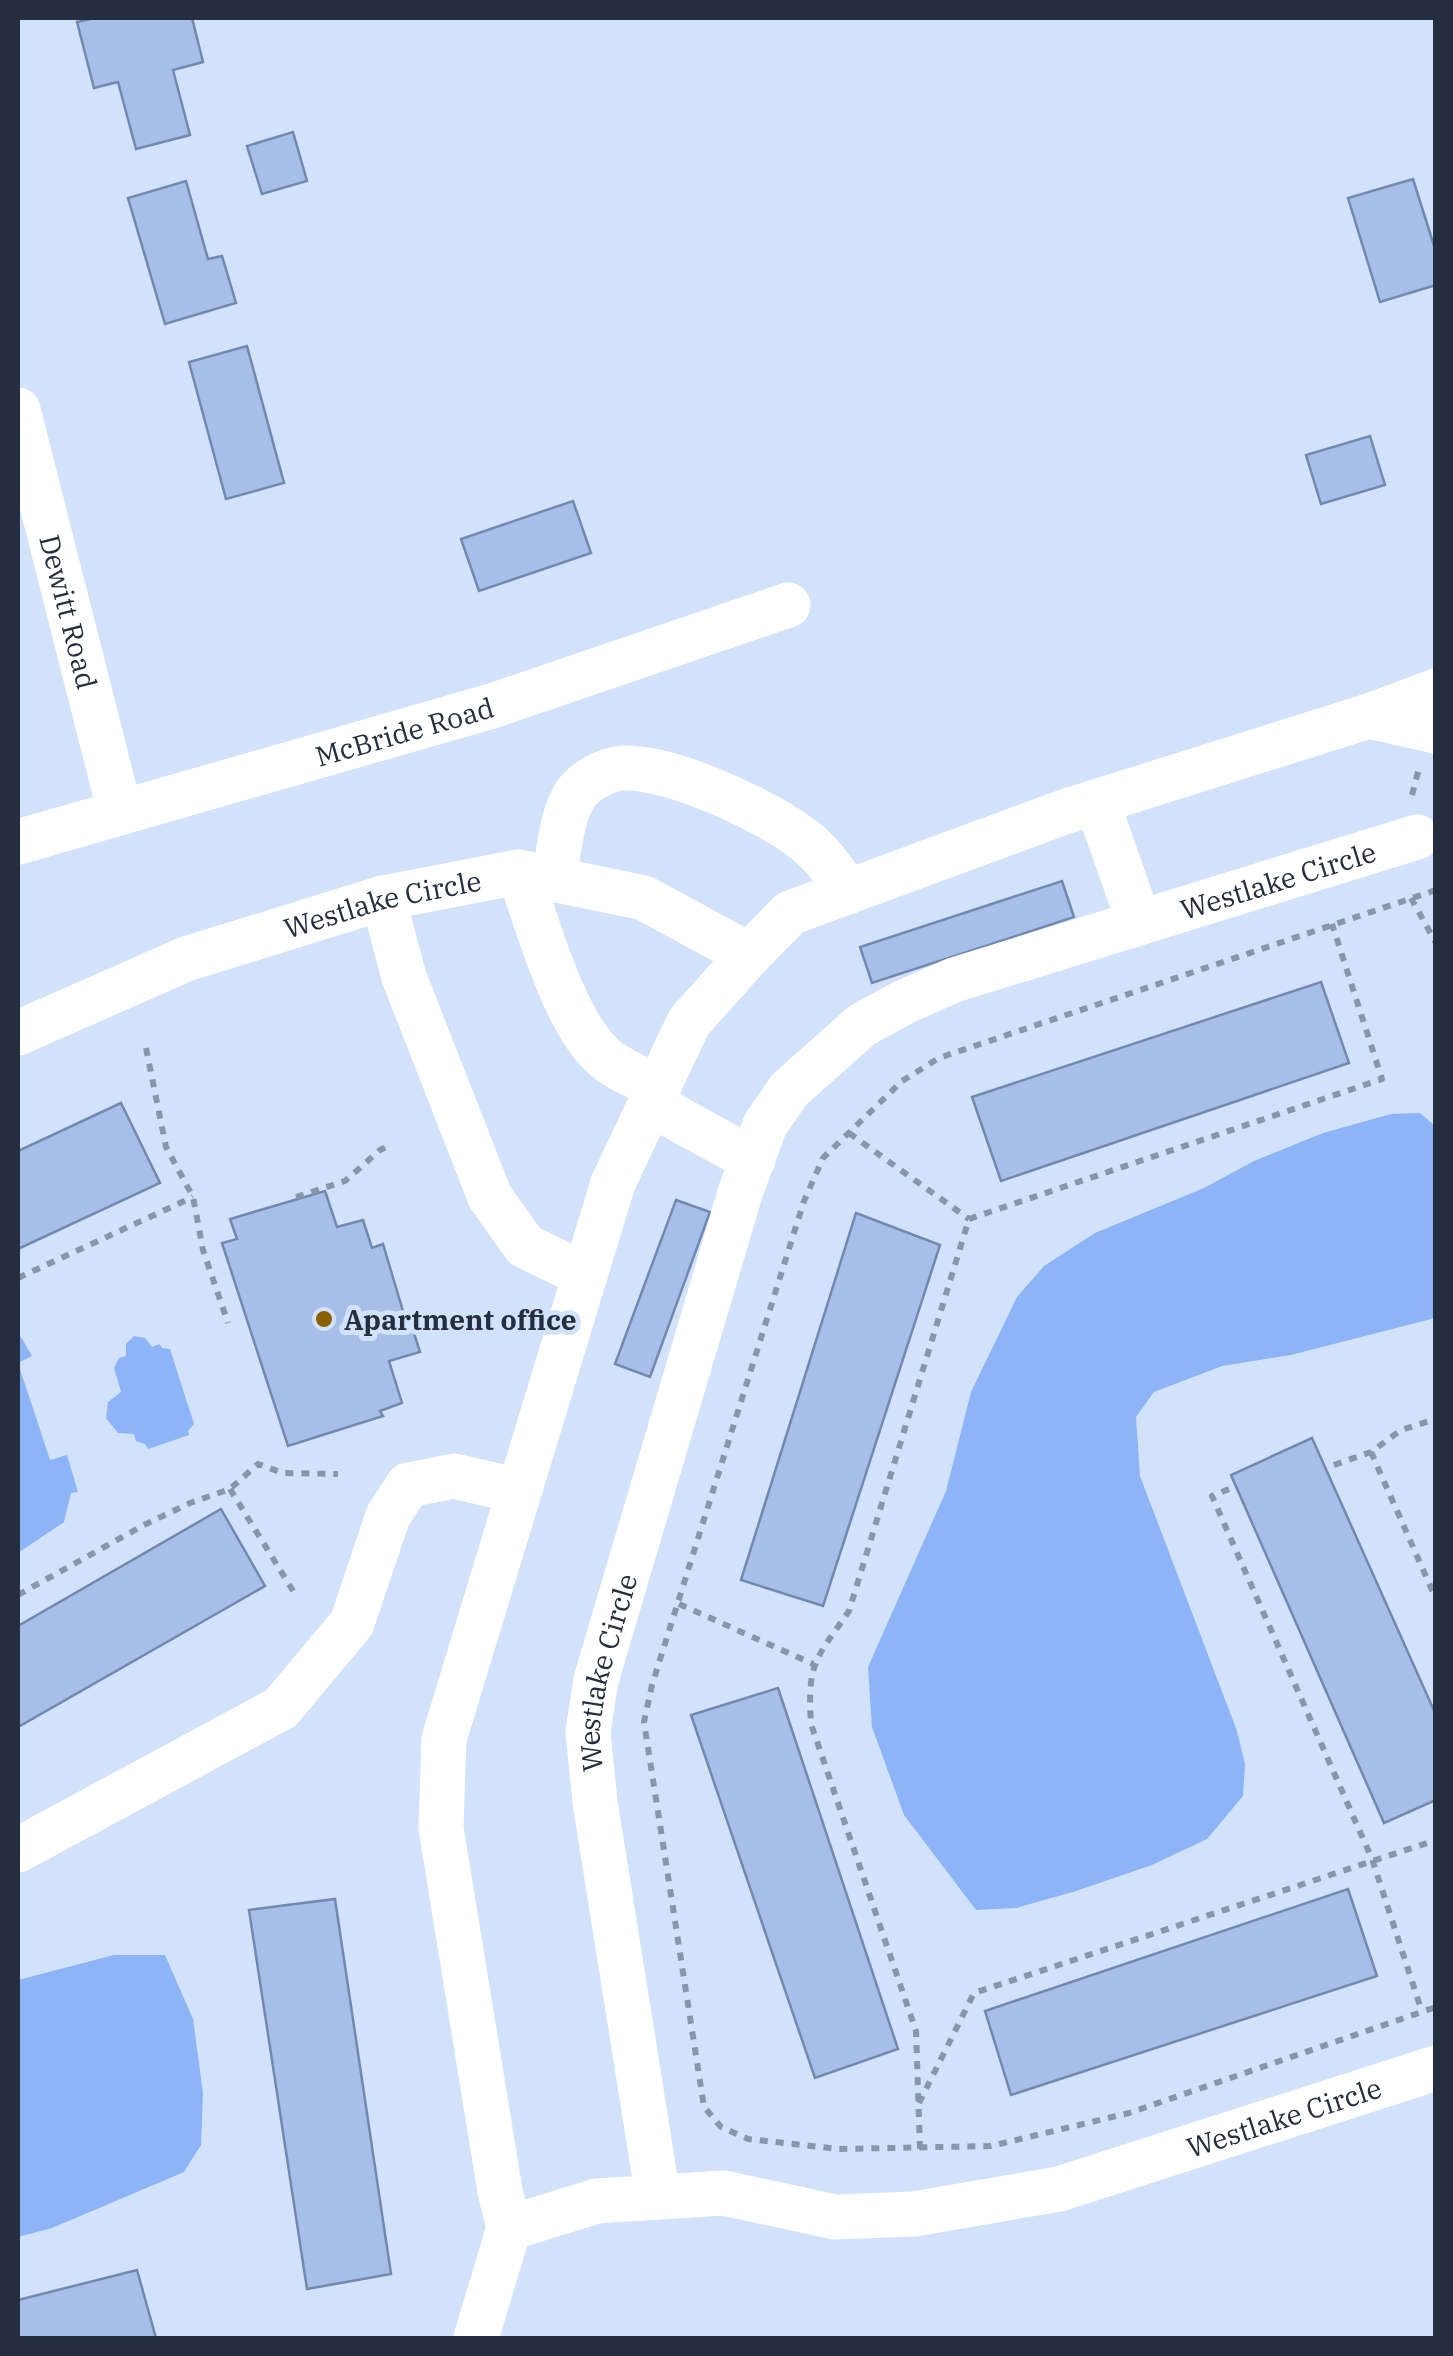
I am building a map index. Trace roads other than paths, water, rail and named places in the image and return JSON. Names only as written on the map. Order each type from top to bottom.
[{"type":"street","name":"Dewitt Road","points":[[18,410],[120,812]]},
{"type":"street","name":"McBride Road","points":[[18,842],[492,706],[788,605]]},
{"type":"street","points":[[476,2338],[509,2228],[441,1828],[444,1739],[613,1183],[689,1022],[790,913],[1096,802],[1369,716],[1436,690]]},
{"type":"street","points":[[1369,716],[1436,730]]},
{"type":"street","points":[[753,1160],[655,1096],[606,1059],[584,1035],[558,980],[536,876],[578,791],[597,776],[622,767],[653,770],[768,816],[806,842],[848,892]]},
{"type":"street","points":[[1096,802],[1139,922]]},
{"type":"street","name":"Westlake Circle","points":[[658,2197],[594,1802],[588,1731],[596,1680],[741,1190],[765,1125],[789,1090],[862,1025],[954,980],[1418,837]]},
{"type":"street","name":"Westlake Circle","points":[[18,1034],[186,958],[382,898],[536,876],[644,898],[749,955]]},
{"type":"street","points":[[382,898],[404,977],[490,1197],[525,1246],[584,1275]]},
{"type":"street","points":[[18,1850],[281,1708],[352,1623],[388,1516],[408,1486],[454,1476],[518,1492]]},
{"type":"street","name":"Westlake Circle","points":[[509,2228],[597,2200],[724,2193],[835,2216],[914,2214],[1059,2190],[1436,2068]]},
{"type":"water","points":[[1420,1113],[1435,1126],[1435,1318],[1291,1355],[1222,1366],[1154,1392],[1136,1417],[1140,1476],[1237,1731],[1245,1764],[1243,1796],[1207,1839],[1152,1865],[1016,1908],[976,1910],[904,1815],[872,1727],[868,1667],[946,1491],[971,1392],[1017,1297],[1044,1266],[1095,1233],[1323,1133],[1391,1114]]},
{"type":"water","points":[[18,1335],[32,1356],[18,1363]]},
{"type":"water","points":[[134,1336],[145,1338],[152,1347],[159,1344],[170,1349],[194,1424],[189,1435],[148,1449],[136,1441],[134,1434],[118,1433],[106,1418],[108,1402],[121,1392],[114,1368],[119,1358],[126,1356],[126,1344]]},
{"type":"water","points":[[18,1363],[50,1460],[67,1455],[78,1492],[71,1493],[64,1522],[18,1553]]},
{"type":"water","points":[[114,1955],[165,1955],[193,2019],[203,2093],[201,2145],[184,2172],[52,2228],[18,2237],[18,1980]]},
{"type":"place","name":"Apartment office","points":[[324,1319]]}]
